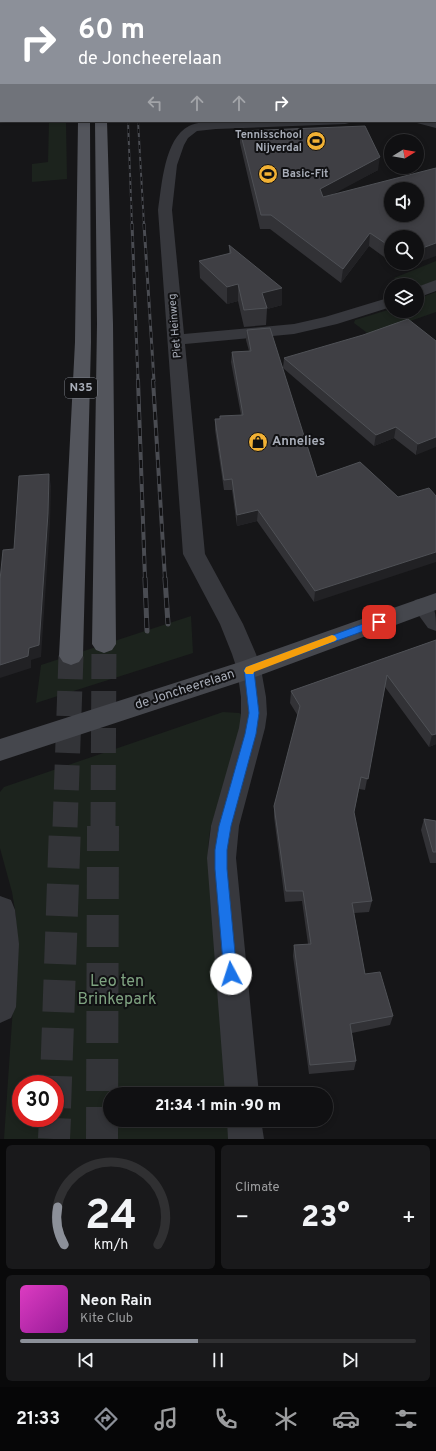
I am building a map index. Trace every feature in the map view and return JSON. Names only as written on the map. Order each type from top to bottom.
[{"type":"main road","name":"N35","points":[[71,656],[83,342],[84,122]]},
{"type":"main road","name":"N35","points":[[101,122],[105,324],[104,644]]},
{"type":"main road","name":"de Joncheerelaan","points":[[0,750],[251,683],[432,610]]},
{"type":"street","name":"Piet Heinweg","points":[[241,1087],[221,869],[221,850],[225,826],[251,734],[254,713],[251,683],[242,648],[200,569],[194,554],[165,210],[171,165],[178,145],[184,136],[193,128],[216,125],[312,122]]},
{"type":"street","points":[[426,122],[436,124]]},
{"type":"street","points":[[424,290],[436,286]]},
{"type":"street","points":[[176,340],[259,334],[294,329],[318,324],[384,304]]},
{"type":"street","points":[[0,910],[4,944],[0,1008]]},
{"type":"street","points":[[245,1127],[246,1139]]},
{"type":"green space","points":[[49,122],[66,122],[67,179],[32,182],[32,164],[48,162]]},
{"type":"green space","points":[[436,261],[436,281],[424,285],[424,278],[394,278],[414,270],[424,270],[424,266]]},
{"type":"green space","points":[[436,292],[436,312],[424,316],[424,296]]},
{"type":"green space","points":[[384,311],[384,318],[419,318],[370,335],[354,323],[355,320]]},
{"type":"green space","points":[[191,616],[193,653],[36,703],[41,665]]},
{"type":"green space","name":"Leo ten Brinkepark","points":[[223,712],[241,714],[242,723],[210,830],[208,848],[228,1087],[103,1087],[103,1127],[232,1127],[233,1139],[4,1139],[16,963],[16,916],[12,892],[0,848],[0,792],[4,787]]},
{"type":"building","points":[[365,126],[380,157],[320,189],[323,197],[413,174],[424,174],[424,171],[436,168],[436,243],[424,247],[424,230],[384,230],[384,242],[370,233],[343,269],[271,215],[261,215],[240,131]]},
{"type":"building","points":[[229,245],[282,288],[262,293],[267,308],[244,310],[238,284],[227,287],[199,261],[231,253]]},
{"type":"building","points":[[408,319],[436,341],[436,437],[418,444],[396,427],[376,435],[284,358],[363,335]]},
{"type":"building","points":[[270,328],[317,477],[360,462],[398,497],[429,488],[436,496],[436,552],[315,591],[258,510],[237,515],[232,479],[224,480],[215,419],[220,419],[220,416],[243,415],[232,352],[251,351],[247,330]]},
{"type":"building","points":[[49,474],[48,513],[39,645],[29,648],[28,656],[0,665],[0,580],[3,550],[14,549],[19,476]]},
{"type":"building","points":[[436,640],[436,734],[432,735],[387,675],[368,779],[361,777],[354,812],[372,901],[352,903],[365,974],[380,972],[393,1016],[350,1024],[356,1061],[310,1065],[294,945],[311,944],[303,891],[286,891],[274,806],[300,706],[291,691]]},
{"type":"building","points":[[424,819],[436,821],[436,852],[433,852]]},
{"type":"tunnel","points":[[103,827],[104,644]]},
{"type":"tunnel","points":[[65,827],[71,656]]},
{"type":"tunnel","points":[[56,1075],[65,826]]},
{"type":"tunnel","points":[[102,1139],[103,826]]},
{"type":"tunnel","points":[[54,1139],[55,1127]]},
{"type":"railway","points":[[128,122],[132,225]]},
{"type":"railway","points":[[138,122],[144,225]]},
{"type":"railway","points":[[132,224],[138,381]]},
{"type":"railway","points":[[144,224],[154,381]]},
{"type":"railway","points":[[138,380],[145,579]]},
{"type":"railway","points":[[153,380],[165,579]]},
{"type":"railway","points":[[145,578],[147,631]]},
{"type":"railway","points":[[165,578],[168,624]]},
{"type":"slow traffic","points":[[249,671],[249,669],[332,639]]},
{"type":"place","name":"Tennisschool Nijverdal","points":[[316,141]]},
{"type":"place","name":"Basic-Fit","points":[[268,174]]},
{"type":"place","name":"Annelies","points":[[258,442]]},
{"type":"route","points":[[231,974],[221,869],[221,850],[225,826],[251,734],[254,713],[249,669],[379,622]]}]
